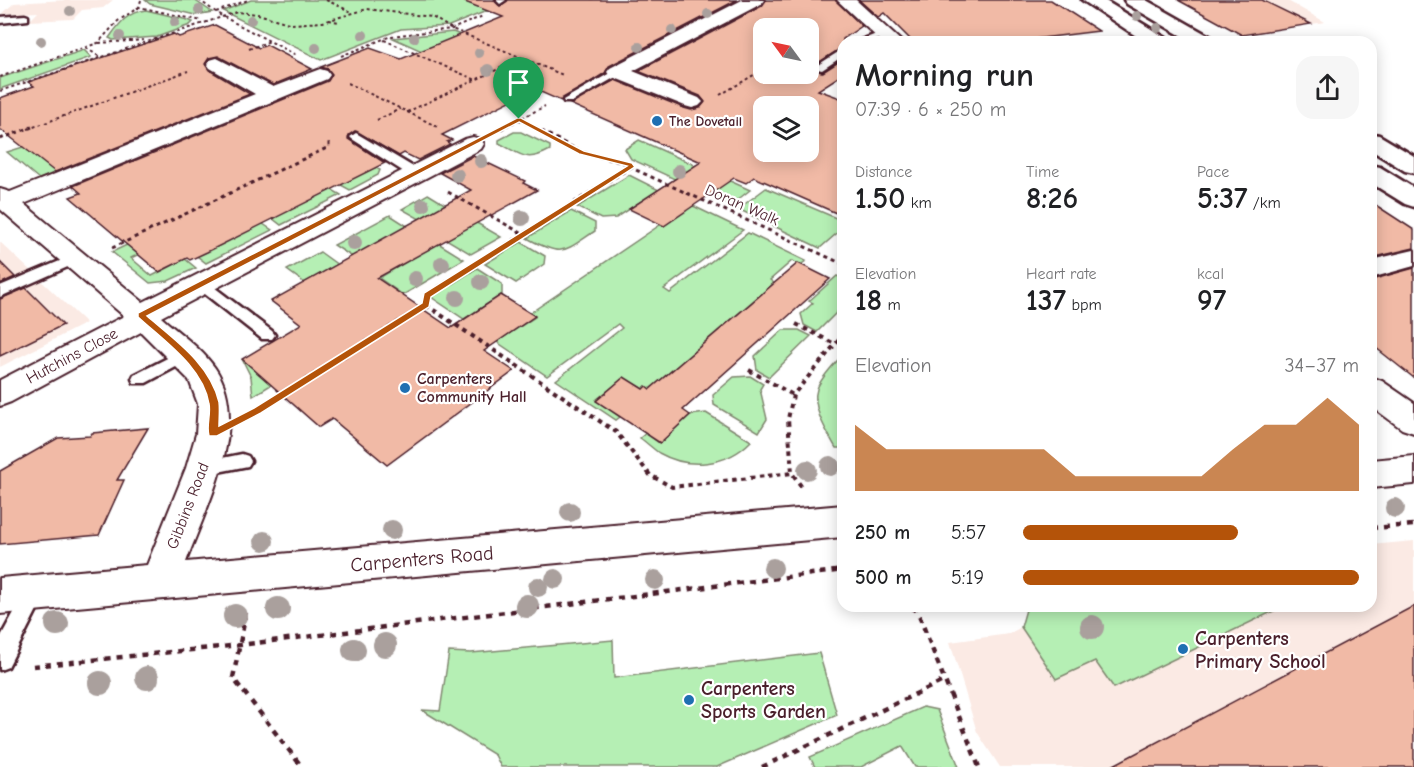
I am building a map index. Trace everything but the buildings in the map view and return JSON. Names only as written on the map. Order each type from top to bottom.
[{"type":"main road","points":[[1091,0],[1149,36]]},
{"type":"main road","points":[[1133,0],[1196,36]]},
{"type":"main road","points":[[1377,144],[1414,166]]},
{"type":"main road","points":[[1377,176],[1414,199]]},
{"type":"street","points":[[617,72],[755,0]]},
{"type":"street","points":[[846,0],[887,36]]},
{"type":"street","points":[[217,64],[272,95]]},
{"type":"street","name":"Gibbins Road","points":[[160,582],[203,468],[213,434],[214,404],[203,375],[143,316],[3,199],[272,95],[326,67]]},
{"type":"street","points":[[617,72],[692,102]]},
{"type":"street","points":[[143,316],[473,144]]},
{"type":"street","points":[[1377,267],[1414,258]]},
{"type":"street","name":"Hutchins Close","points":[[0,394],[143,316]]},
{"type":"street","points":[[1377,393],[1414,420]]},
{"type":"street","points":[[1377,473],[1414,470]]},
{"type":"street","name":"Carpenters Road","points":[[18,594],[837,522]]},
{"type":"lane","points":[[0,20],[21,22],[0,27]]},
{"type":"lane","points":[[819,67],[837,56]]},
{"type":"lane","points":[[568,100],[617,72]]},
{"type":"lane","points":[[356,137],[416,174]]},
{"type":"lane","points":[[0,292],[74,259]]},
{"type":"lane","points":[[201,284],[267,335]]},
{"type":"lane","points":[[140,379],[185,355]]},
{"type":"lane","points":[[203,468],[242,461]]},
{"type":"lane","points":[[0,659],[18,594]]},
{"type":"path","points":[[98,43],[118,21],[139,7],[141,0]]},
{"type":"path","points":[[199,0],[220,15]]},
{"type":"path","points":[[216,12],[248,0]]},
{"type":"path","points":[[326,0],[352,12]]},
{"type":"path","points":[[139,7],[204,21]]},
{"type":"path","points":[[0,91],[220,15],[246,12],[292,24],[328,20],[367,9],[432,16],[452,29],[583,83],[597,84]]},
{"type":"path","points":[[328,20],[339,22]]},
{"type":"path","points":[[326,67],[391,36],[452,29]]},
{"type":"path","points":[[384,39],[476,80]]},
{"type":"path","points":[[0,77],[98,43],[151,40]]},
{"type":"path","points":[[242,51],[270,41]]},
{"type":"path","points":[[85,48],[100,57]]},
{"type":"path","points":[[407,112],[523,58]]},
{"type":"path","points":[[0,139],[191,70]]},
{"type":"path","points":[[692,102],[718,96],[753,75]]},
{"type":"path","points":[[473,144],[556,101],[568,100]]},
{"type":"path","points":[[370,123],[401,109]]},
{"type":"path","name":"Doran Walk","points":[[519,119],[582,152],[631,167],[837,261]]},
{"type":"path","points":[[113,247],[328,147],[329,142],[339,137]]},
{"type":"path","points":[[426,305],[427,295],[631,167]]},
{"type":"path","points":[[416,174],[523,234]]},
{"type":"path","points":[[213,434],[257,411],[426,305]]},
{"type":"path","points":[[426,305],[616,432],[650,475],[672,487],[792,472],[788,419],[793,395],[836,344],[796,324]]},
{"type":"path","points":[[749,370],[793,395]]},
{"type":"path","points":[[1377,528],[1414,525]]},
{"type":"path","points":[[23,667],[240,645],[837,571]]},
{"type":"path","points":[[254,574],[233,678],[302,767]]},
{"type":"path","points":[[916,612],[979,767]]},
{"type":"path","points":[[762,767],[943,681]]},
{"type":"shaded area","points":[[113,0],[103,8],[82,10],[73,19],[29,21],[38,12],[2,14],[14,3]]},
{"type":"shaded area","points":[[1177,0],[1286,0],[1325,22],[1242,35]]},
{"type":"shaded area","points":[[0,242],[86,323],[0,367]]},
{"type":"shaded area","name":"Carpenters Primary School","points":[[1414,541],[1414,767],[1000,767],[977,732],[950,642],[1009,634],[1021,627],[1025,612],[1377,612],[1377,544]]},
{"type":"green space","points":[[145,0],[194,0],[212,12],[196,15],[150,4]]},
{"type":"green space","points":[[251,0],[479,0],[497,7],[449,26],[401,29],[321,60],[223,11]]},
{"type":"green space","points":[[146,10],[193,22],[157,37],[113,40],[109,38],[129,16]]},
{"type":"green space","points":[[453,32],[518,58],[479,77],[393,38]]},
{"type":"green space","points":[[84,50],[91,57],[0,89],[0,78]]},
{"type":"green space","points":[[219,85],[242,99],[39,179],[7,152]]},
{"type":"green space","points":[[514,132],[521,132],[550,146],[550,150],[529,157],[499,143],[499,140]]},
{"type":"green space","points":[[639,140],[750,190],[731,205],[631,159],[625,149]]},
{"type":"green space","points":[[339,147],[380,170],[378,175],[350,190],[341,185]]},
{"type":"green space","points":[[629,175],[659,190],[616,218],[601,219],[577,207]]},
{"type":"green space","points":[[329,188],[341,195],[281,225],[272,218]]},
{"type":"green space","points":[[766,188],[837,218],[837,233],[820,248],[738,209]]},
{"type":"green space","points":[[428,194],[451,208],[425,222],[402,209]]},
{"type":"green space","points":[[687,203],[743,230],[664,289],[670,293],[748,233],[806,261],[800,265],[792,261],[770,280],[774,283],[650,389],[646,387],[643,389],[624,378],[596,400],[620,417],[616,420],[556,380],[622,328],[618,324],[547,376],[491,338],[498,333],[504,337],[535,317],[530,313],[660,225],[664,226],[686,211]]},
{"type":"green space","points":[[571,211],[595,223],[595,231],[563,250],[548,248],[527,238]]},
{"type":"green space","points":[[390,215],[412,229],[357,260],[334,245]]},
{"type":"green space","points":[[260,222],[272,230],[206,263],[197,256]]},
{"type":"green space","points":[[475,222],[501,237],[471,254],[446,239]]},
{"type":"green space","points":[[148,235],[160,244],[131,258],[152,276],[185,259],[196,268],[168,281],[150,283],[112,252]]},
{"type":"green space","points":[[521,242],[545,256],[544,264],[516,283],[485,264]]},
{"type":"green space","points":[[438,243],[464,259],[403,295],[379,278]]},
{"type":"green space","points":[[320,252],[342,268],[309,286],[287,270]]},
{"type":"green space","points":[[477,268],[502,284],[502,295],[464,319],[431,297]]},
{"type":"green space","points":[[837,276],[837,312],[817,332],[804,325],[801,314],[813,303],[809,301]]},
{"type":"green space","points":[[783,330],[799,330],[811,336],[769,377],[757,370],[755,356]]},
{"type":"green space","points":[[331,348],[253,396],[251,377],[242,359],[259,373]]},
{"type":"green space","points":[[837,361],[837,448],[828,435],[816,404],[817,389]]},
{"type":"green space","points":[[750,376],[763,384],[760,389],[767,419],[759,432],[714,405],[713,395],[734,377]]},
{"type":"green space","points":[[706,413],[751,441],[731,456],[707,463],[695,463],[683,462],[659,453],[640,438],[646,433],[659,443],[690,415]]},
{"type":"green space","points":[[1025,612],[1272,612],[1114,688],[1095,661],[1056,679],[1021,627]]},
{"type":"green space","name":"Carpenters Sports Garden","points":[[613,640],[614,678],[819,653],[837,715],[717,767],[501,767],[495,755],[422,710],[440,711],[449,652],[471,653]]},
{"type":"green space","points":[[923,707],[937,710],[959,767],[915,767],[902,746],[861,767],[815,767],[810,757]]},
{"type":"place","name":"The Dovetail","points":[[657,121]]},
{"type":"place","name":"Carpenters Community Hall","points":[[405,388]]},
{"type":"place","name":"Carpenters Primary School","points":[[1183,649]]},
{"type":"place","name":"Carpenters Sports Garden","points":[[689,700]]},
{"type":"route","points":[[519,119],[582,152],[629,164],[631,167],[427,295],[426,305],[257,411],[213,434],[214,404],[203,375],[185,355],[141,315],[519,119]]}]
